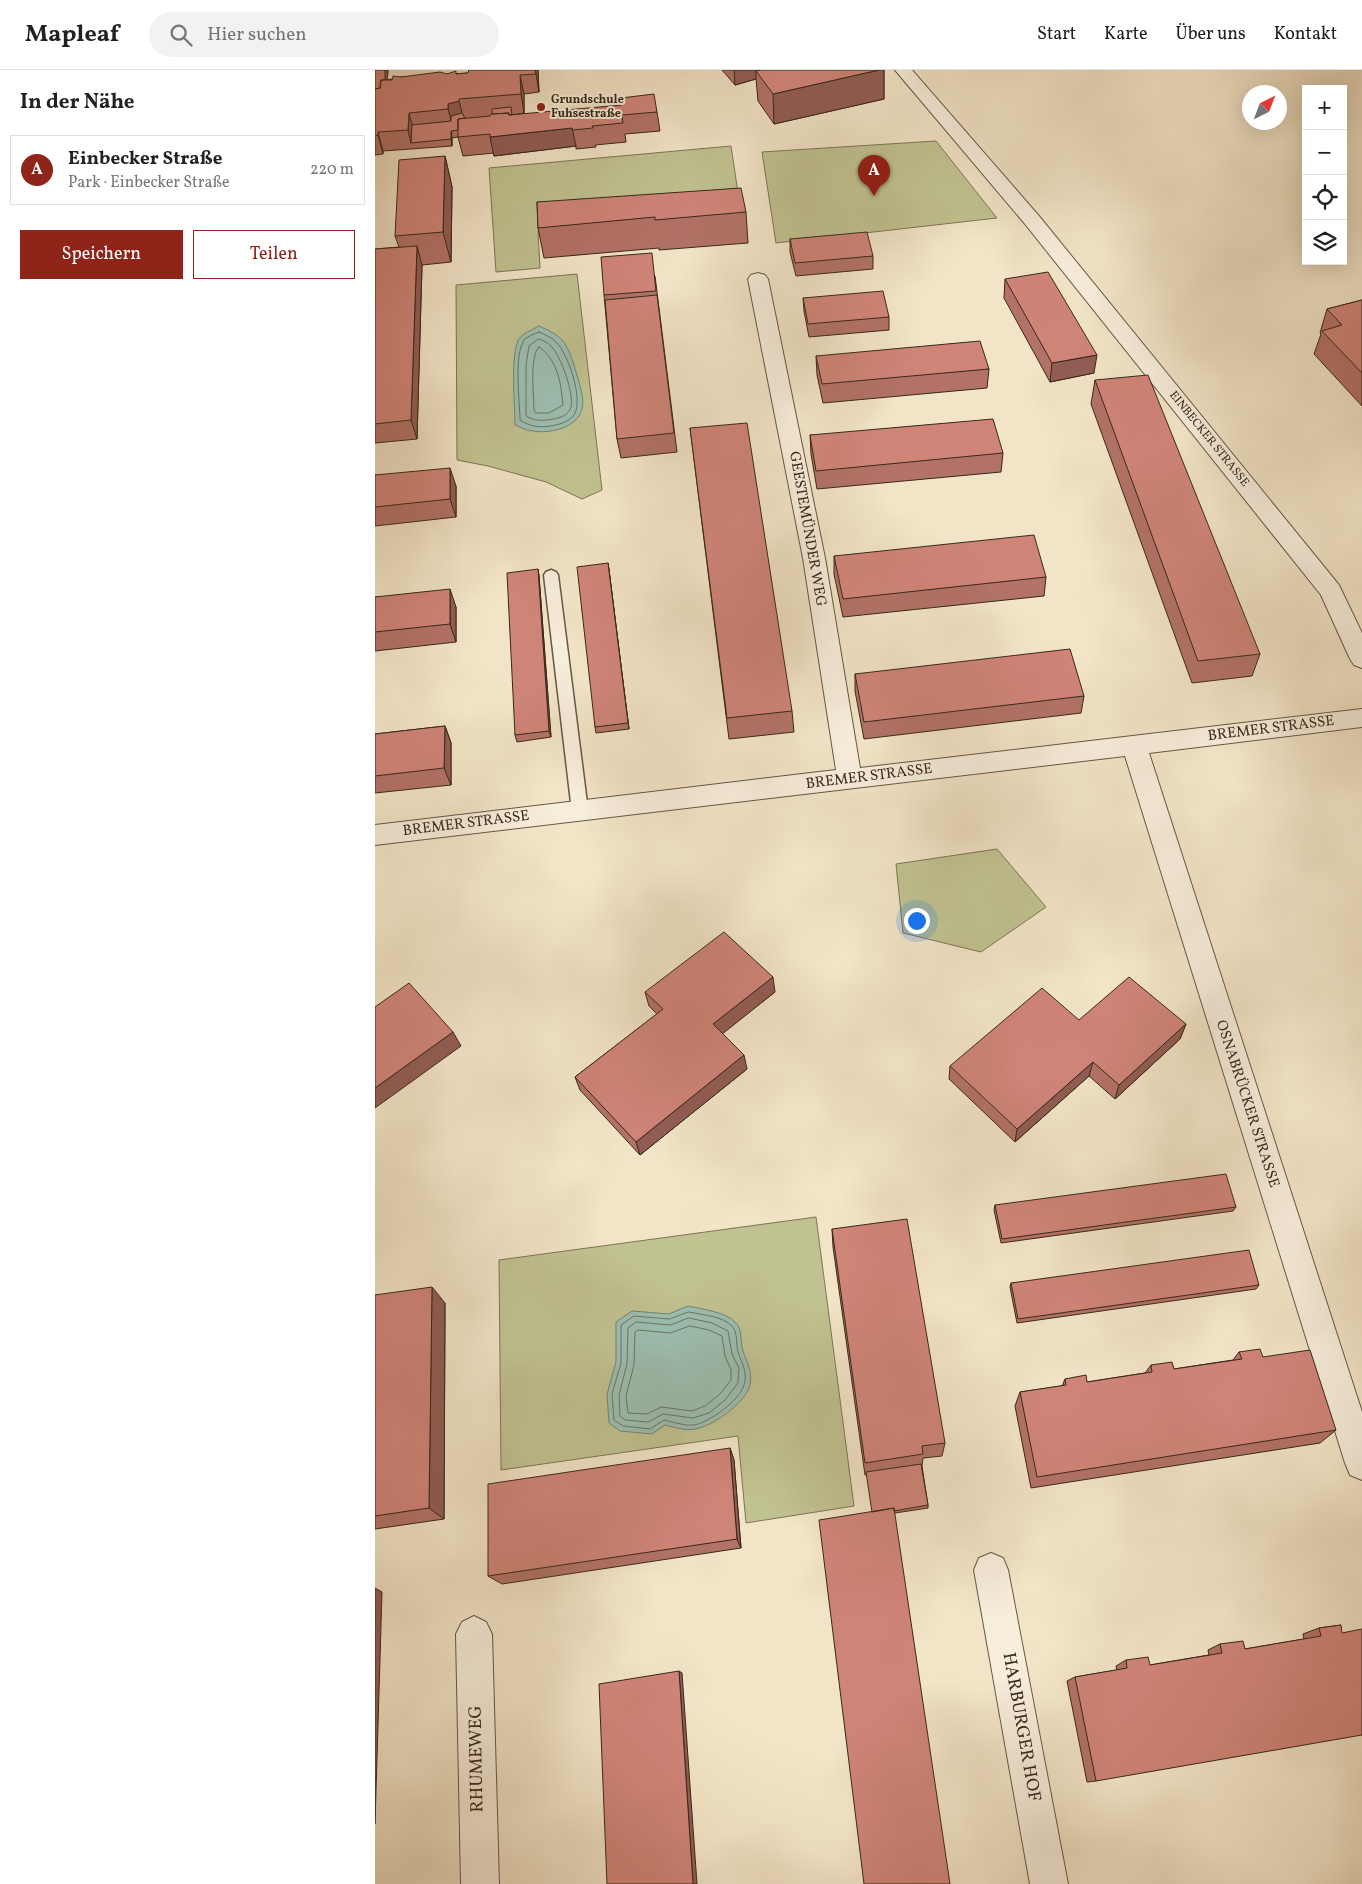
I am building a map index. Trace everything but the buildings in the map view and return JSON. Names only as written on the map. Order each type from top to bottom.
[{"type":"street","name":"EINBECKER STRASSE","points":[[903,70],[1032,220],[1331,591],[1362,659]]},
{"type":"street","name":"GEESTEMÜNDER WEG","points":[[758,279],[814,558],[850,780]]},
{"type":"street","name":"BREMER STRASSE","points":[[375,835],[1362,718]]},
{"type":"street","name":"OSNABRÜCKER STRASSE","points":[[1134,745],[1362,1463]]},
{"type":"street","name":"HARBURGER HOF","points":[[991,1570],[1049,1884]]},
{"type":"street","name":"RHUMEWEG","points":[[474,1634],[480,1884]]},
{"type":"lane","points":[[551,575],[580,811]]},
{"type":"green space","points":[[936,141],[997,218],[776,243],[762,152]]},
{"type":"green space","points":[[731,146],[741,213],[661,218],[538,231],[540,268],[496,272],[489,168]]},
{"type":"green space","points":[[577,274],[602,490],[582,499],[546,482],[488,466],[457,460],[456,285]]},
{"type":"green space","points":[[997,849],[1046,907],[981,952],[903,933],[896,864]]},
{"type":"green space","points":[[816,1217],[854,1506],[746,1523],[738,1436],[501,1470],[499,1260]]},
{"type":"water","points":[[539,326],[557,335],[567,347],[579,381],[583,400],[582,409],[575,421],[562,428],[547,432],[526,430],[515,425],[514,368],[516,346],[523,335]]},
{"type":"water","points":[[688,1306],[720,1313],[738,1325],[751,1378],[749,1388],[734,1408],[710,1424],[702,1427],[688,1430],[665,1425],[652,1434],[620,1431],[609,1423],[607,1394],[616,1362],[616,1322],[632,1311],[669,1314]]},
{"type":"place","name":"Grundschule Fuhsestraße","points":[[541,107]]},
{"type":"place","name":"Einbecker Straße","points":[[874,196]]}]
